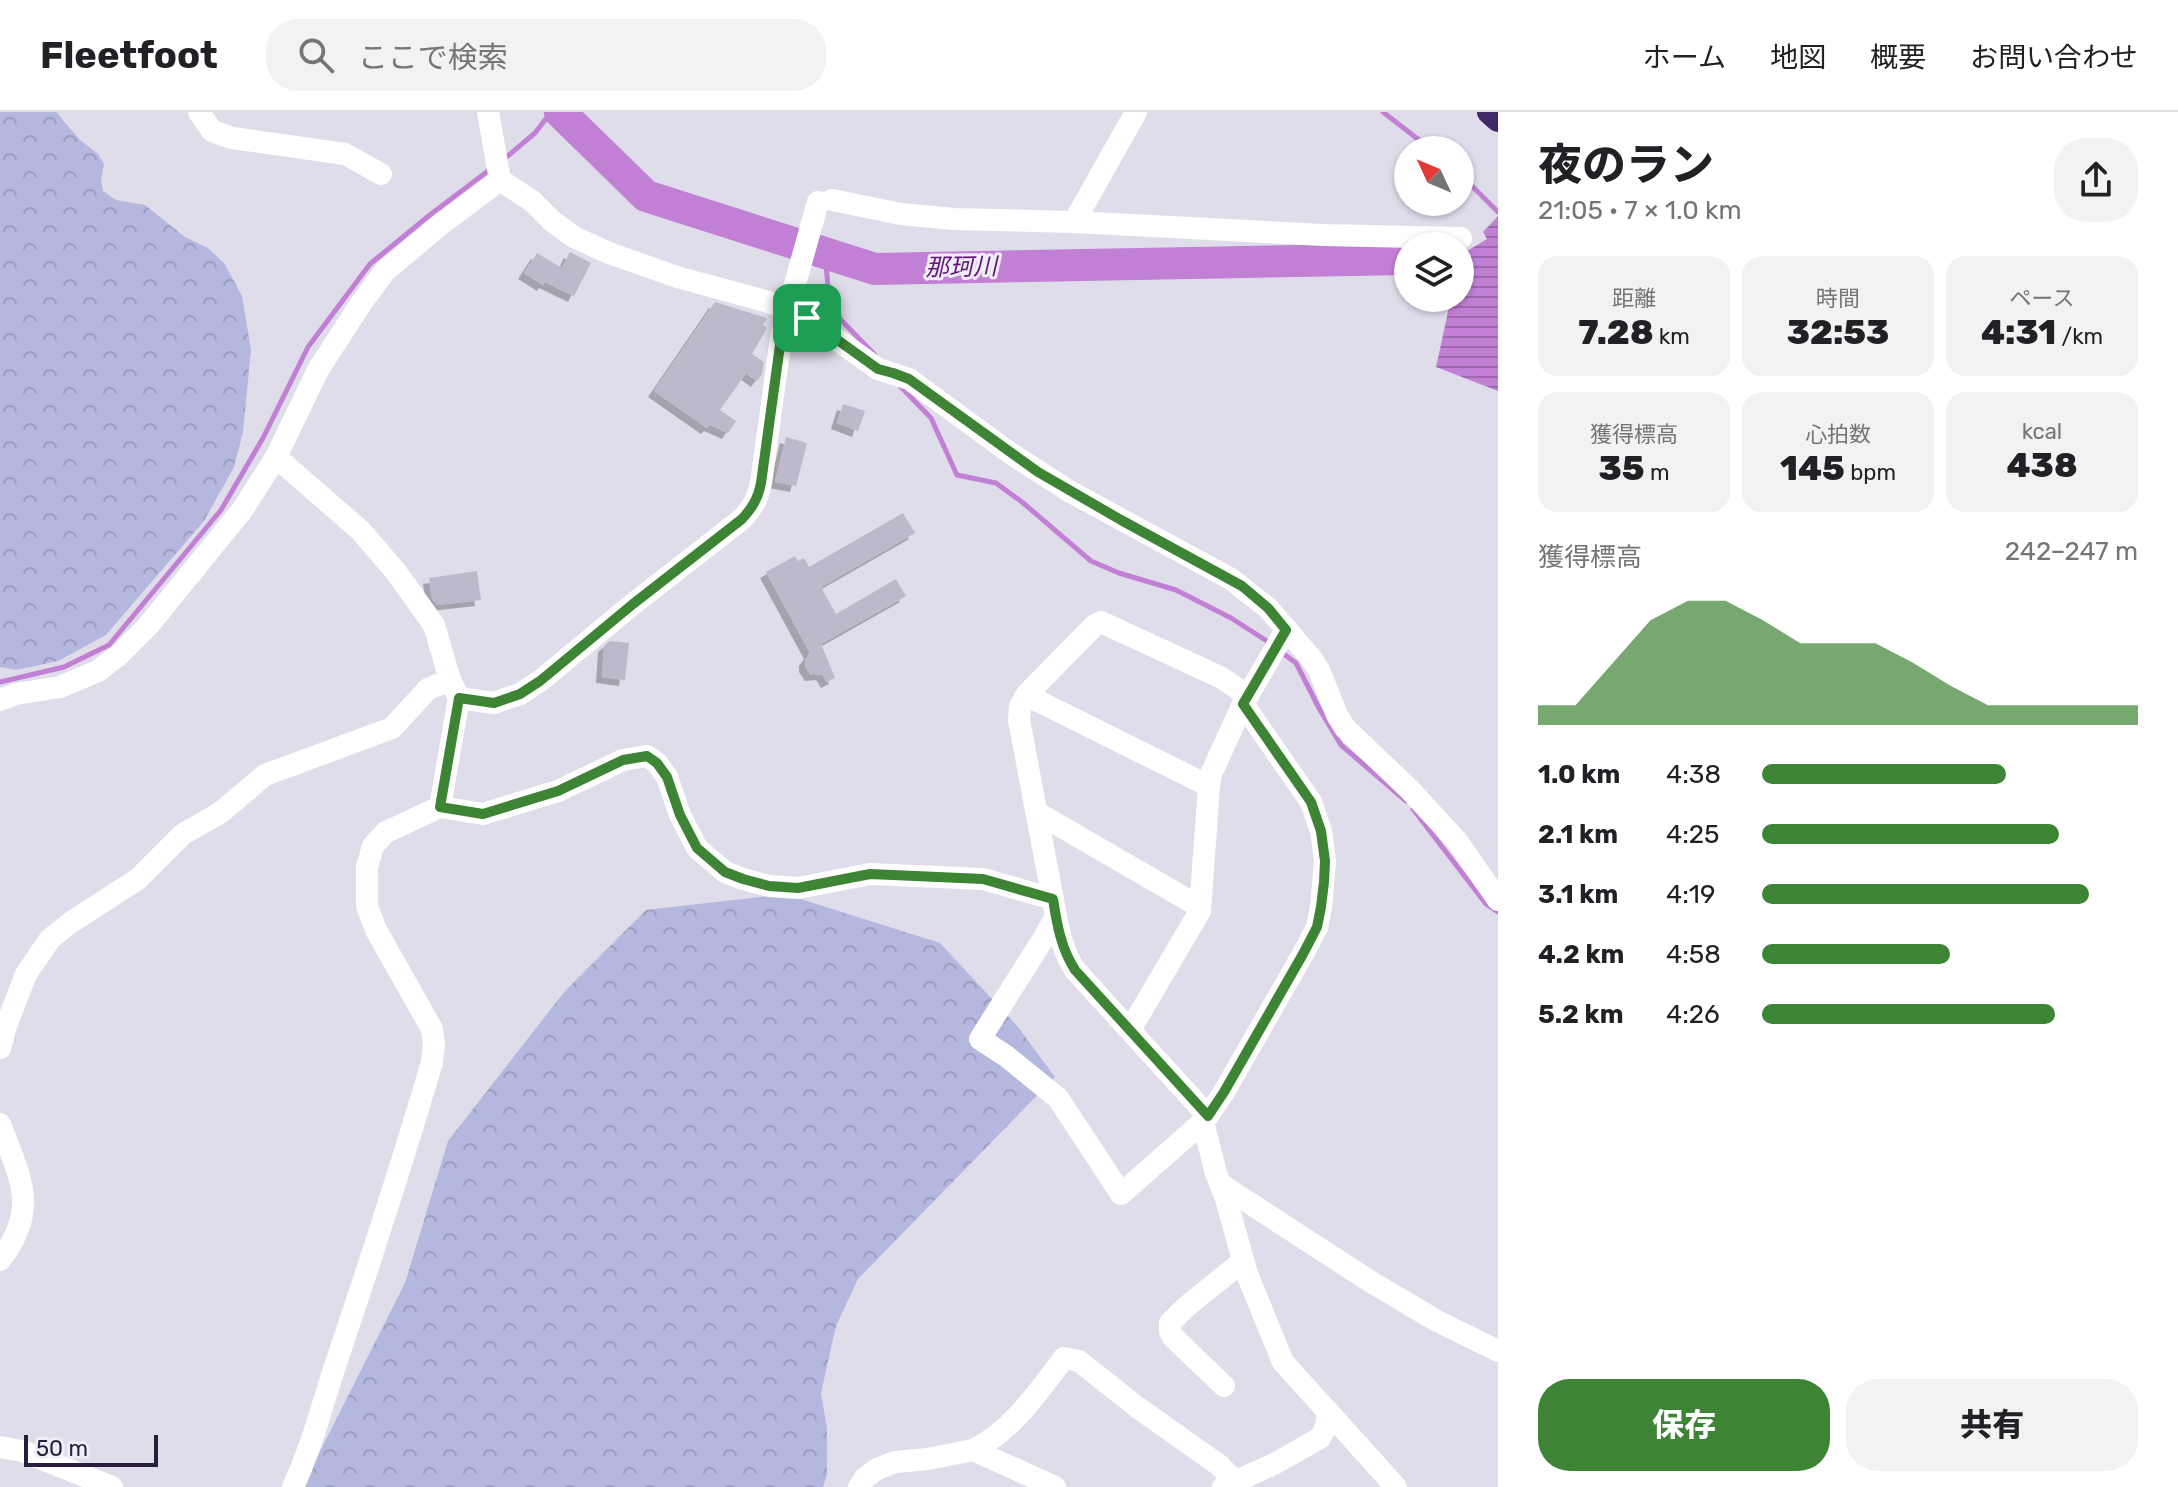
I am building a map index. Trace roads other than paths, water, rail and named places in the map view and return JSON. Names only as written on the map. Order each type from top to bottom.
[{"type":"highway","points":[[1489,112],[1498,120]]},
{"type":"street","points":[[199,112],[212,131],[232,138],[345,154],[381,174]]},
{"type":"street","points":[[488,112],[500,180],[532,201],[574,237],[677,277],[789,305],[878,369],[909,379],[1010,453],[1069,491],[1231,579],[1268,608],[1319,670],[1345,728],[1410,790],[1457,841],[1498,900]]},
{"type":"street","points":[[1074,222],[1136,112]]},
{"type":"street","points":[[0,700],[16,694],[60,687],[98,671],[148,626],[243,509],[276,457],[318,370],[385,271],[500,180]]},
{"type":"street","points":[[0,1048],[26,974],[50,939],[138,879],[183,834],[220,813],[265,775],[392,728],[428,689],[455,689],[494,703],[520,694],[742,519],[758,497],[781,338],[822,204],[953,219],[1394,236]]},
{"type":"street","points":[[276,457],[361,531],[396,572],[434,625],[455,689],[440,807]]},
{"type":"street","points":[[1054,908],[1045,936],[980,1039],[1058,1098],[1121,1194],[1207,1118],[1224,1092],[1317,927],[1325,861],[1321,831],[1311,802],[1246,700],[1222,678],[1101,622],[1025,697],[1020,707],[1019,720],[1060,939],[1075,970],[1207,1118],[1206,1136],[1243,1261],[1283,1362],[1396,1487]]},
{"type":"street","points":[[1130,1030],[1200,911],[1211,774],[1246,700],[1286,630]]},
{"type":"street","points":[[1025,697],[1209,786]]},
{"type":"street","points":[[293,1487],[306,1459],[397,1182],[433,1053],[432,1029],[376,930],[367,906],[367,867],[373,846],[386,832],[440,807],[483,814],[558,791],[623,760],[647,756],[657,763],[667,777],[680,815],[697,848],[725,872],[743,879],[769,886],[798,888],[870,874],[983,879],[1054,908]]},
{"type":"street","points":[[1036,812],[1193,903],[1200,911]]},
{"type":"street","points":[[0,1124],[23,1185],[23,1216],[13,1244],[0,1260]]},
{"type":"street","points":[[1220,1184],[1368,1280],[1437,1321],[1498,1351]]},
{"type":"street","points":[[1224,1386],[1173,1337],[1170,1323],[1243,1261]]},
{"type":"street","points":[[859,1487],[877,1469],[895,1462],[973,1450],[993,1439],[1035,1395],[1064,1358],[1079,1361],[1219,1465],[1229,1475],[1228,1485],[1256,1480],[1320,1438],[1328,1419],[1328,1412],[1323,1406]]},
{"type":"street","points":[[0,1447],[22,1451],[112,1487]]},
{"type":"street","points":[[973,1450],[1043,1485]]},
{"type":"waterway","points":[[503,160],[535,133],[551,112]]},
{"type":"waterway","name":"那珂川","points":[[560,112],[646,196],[875,269],[1394,259]]},
{"type":"waterway","points":[[1383,112],[1414,136]]},
{"type":"waterway","points":[[0,682],[64,667],[109,645],[221,510],[263,438],[308,347],[370,264],[492,168]]},
{"type":"waterway","points":[[1474,188],[1498,212]]},
{"type":"waterway","points":[[825,253],[828,287],[840,319],[875,355]]},
{"type":"waterway","points":[[899,385],[931,418],[957,475],[996,483],[1091,561],[1176,590],[1231,618],[1270,643]]},
{"type":"waterway","points":[[1281,652],[1296,663],[1341,745],[1406,801]]},
{"type":"waterway","points":[[1413,809],[1486,904],[1498,912]]}]
